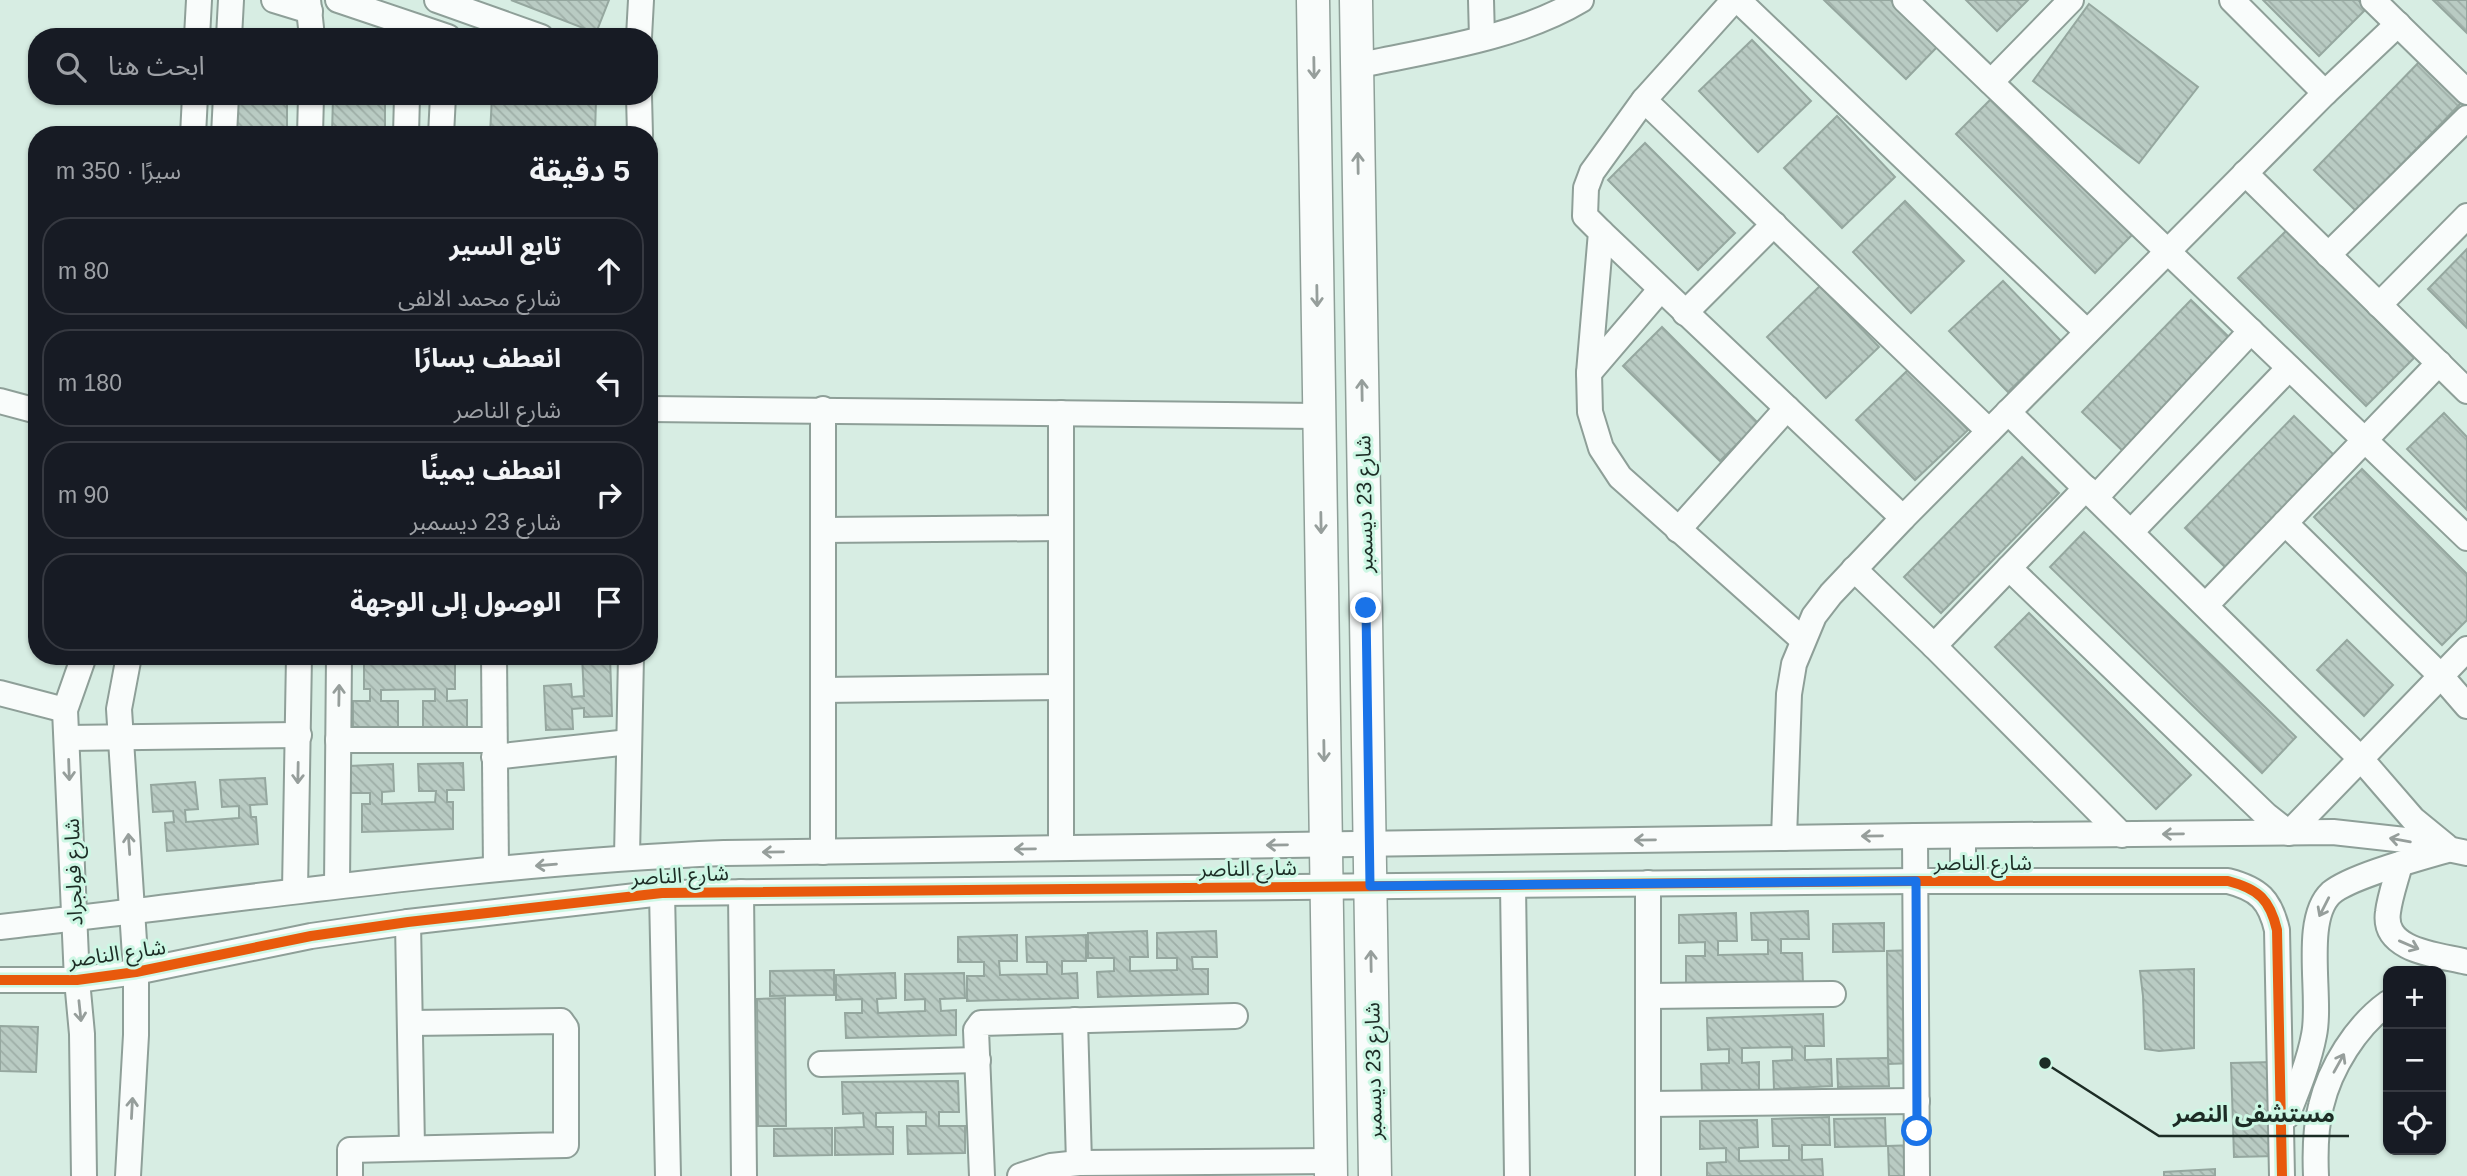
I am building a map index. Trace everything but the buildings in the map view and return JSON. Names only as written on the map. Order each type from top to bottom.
[{"type":"main road","name":"شارع 23 ديسمبر","points":[[1313,0],[1331,1168]]},
{"type":"main road","name":"شارع 23 ديسمبر","points":[[1356,0],[1375,1176]]},
{"type":"street","points":[[197,28],[199,0]]},
{"type":"street","points":[[229,28],[231,0]]},
{"type":"street","points":[[274,0],[309,5],[311,28]]},
{"type":"street","points":[[338,0],[411,20],[428,28]]},
{"type":"street","points":[[639,28],[641,0]]},
{"type":"street","points":[[1481,0],[1482,38]]},
{"type":"street","points":[[1357,66],[1482,38],[1544,18],[1581,0]]},
{"type":"street","points":[[1903,518],[1585,216],[1586,188],[1591,172],[1644,100],[1736,0],[2087,332]]},
{"type":"street","points":[[1906,0],[2467,538]]},
{"type":"street","points":[[1991,82],[2071,0]]},
{"type":"street","points":[[2232,0],[2325,93]]},
{"type":"street","points":[[2373,0],[2467,92]]},
{"type":"street","points":[[446,28],[444,1],[517,28]]},
{"type":"street","points":[[1784,838],[1789,694],[1794,664],[1814,616],[1903,518],[2325,93],[2398,24]]},
{"type":"street","points":[[1644,100],[1989,431]]},
{"type":"street","points":[[193,126],[194,105]]},
{"type":"street","points":[[224,126],[226,105]]},
{"type":"street","points":[[310,126],[311,105]]},
{"type":"street","points":[[406,126],[407,105]]},
{"type":"street","points":[[442,126],[443,105]]},
{"type":"street","points":[[636,105],[639,126]]},
{"type":"street","points":[[2328,256],[2467,118]]},
{"type":"street","points":[[2245,173],[2438,363],[2464,381]]},
{"type":"street","points":[[2379,305],[2467,216]]},
{"type":"street","points":[[1685,313],[1774,224]]},
{"type":"street","points":[[1601,232],[1589,373],[1590,412],[1601,449],[1620,477],[1802,640]]},
{"type":"street","points":[[1589,373],[1660,290]]},
{"type":"street","points":[[1934,646],[2251,331]]},
{"type":"street","points":[[2206,605],[2438,363]]},
{"type":"street","points":[[2132,531],[2289,368]]},
{"type":"street","points":[[0,401],[28,409]]},
{"type":"street","points":[[1678,530],[1787,408]]},
{"type":"street","points":[[658,409],[1319,416]]},
{"type":"street","points":[[823,409],[823,852]]},
{"type":"street","points":[[2008,412],[2361,759],[2413,819],[2461,848]]},
{"type":"street","points":[[1060,848],[1061,413]]},
{"type":"street","points":[[2285,523],[2441,676],[2467,706]]},
{"type":"street","points":[[823,530],[1061,528]]},
{"type":"street","points":[[2010,568],[2266,815],[2289,833],[2467,649]]},
{"type":"street","points":[[1854,569],[2122,835]]},
{"type":"street","name":"شارع فولجراد","points":[[81,665],[65,710],[77,980],[82,1034],[84,1176]]},
{"type":"street","points":[[127,665],[119,709],[136,972],[136,1035],[128,1176]]},
{"type":"street","points":[[295,891],[299,665]]},
{"type":"street","points":[[337,886],[339,665]]},
{"type":"street","points":[[494,665],[495,869]]},
{"type":"street","points":[[627,857],[631,665]]},
{"type":"street","points":[[823,690],[1061,687]]},
{"type":"street","points":[[0,693],[65,710]]},
{"type":"street","points":[[68,738],[299,735]]},
{"type":"street","points":[[338,740],[494,748],[629,742]]},
{"type":"street","name":"شارع الناصر","points":[[0,927],[337,886],[627,857],[1326,844],[2333,832],[2461,848]]},
{"type":"street","points":[[1915,836],[1917,1176]]},
{"type":"street","points":[[1963,836],[1963,881]]},
{"type":"street","points":[[2281,1130],[2294,1100],[2315,1034],[2316,937],[2322,905],[2331,893],[2342,886],[2400,864],[2461,848]]},
{"type":"street","points":[[2400,864],[2388,912],[2390,930],[2394,937],[2409,947],[2467,962]]},
{"type":"street","name":"شارع الناصر","points":[[0,980],[77,980],[136,972],[311,936],[408,922],[662,893],[1648,883],[2228,881],[2255,891],[2273,913],[2277,930],[2282,1176]]},
{"type":"street","points":[[1648,883],[1648,1176]]},
{"type":"street","points":[[1513,885],[1517,1176]]},
{"type":"street","points":[[741,892],[744,1176]]},
{"type":"street","points":[[662,893],[668,1176]]},
{"type":"street","points":[[408,922],[412,1148]]},
{"type":"street","points":[[2446,974],[2467,968]]},
{"type":"street","points":[[1648,996],[1833,994]]},
{"type":"street","points":[[2316,1176],[2317,1126],[2330,1079],[2361,1029],[2383,1008]]},
{"type":"street","points":[[982,1176],[976,1030],[981,1023],[1235,1016]]},
{"type":"street","points":[[350,1176],[350,1150],[566,1144],[566,1028],[563,1023],[558,1020],[410,1023]]},
{"type":"street","points":[[1075,1020],[1079,1163]]},
{"type":"street","points":[[821,1064],[978,1060]]},
{"type":"street","points":[[1648,1104],[1917,1101]]},
{"type":"street","points":[[1020,1176],[1051,1166],[1079,1163],[1197,1168],[1331,1168]]},
{"type":"cycle path","points":[[0,980],[77,980],[136,972],[311,936],[408,922],[662,893],[1916,881],[2228,881],[2248,888],[2262,897],[2271,911],[2277,930],[2282,1176]]},
{"type":"place","name":"مستشفى النصر","points":[[2045,1063]]},
{"type":"route","points":[[1366,608],[1370,886],[1916,881],[1917,1131]]}]
